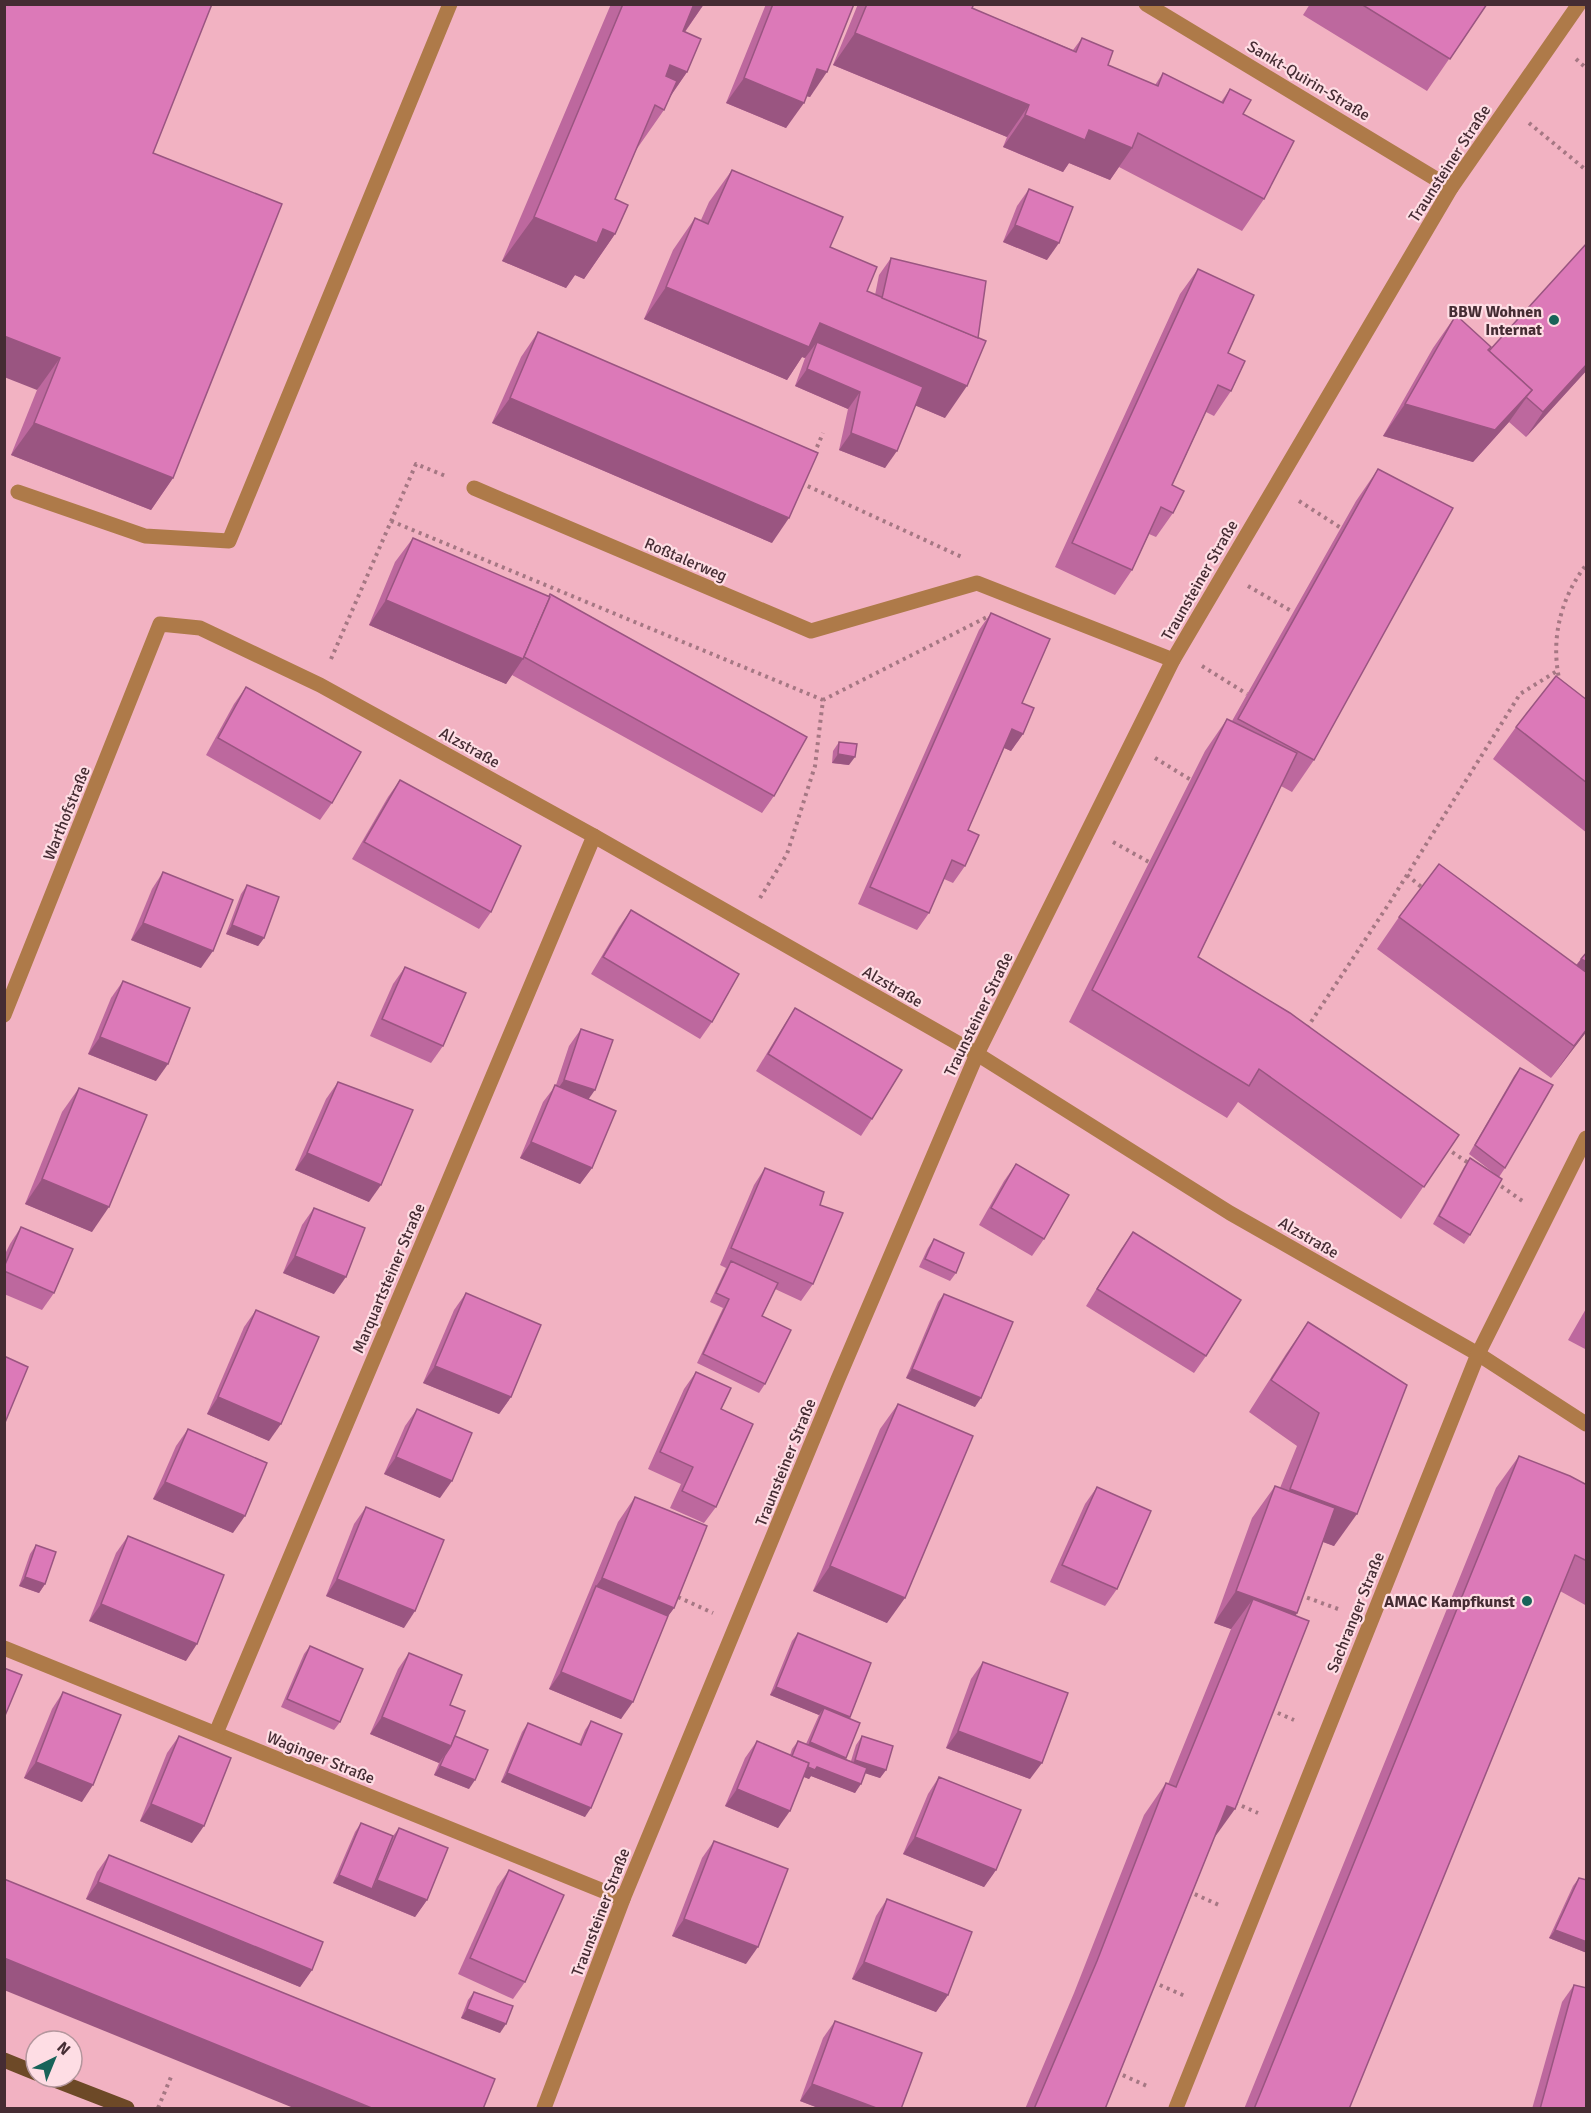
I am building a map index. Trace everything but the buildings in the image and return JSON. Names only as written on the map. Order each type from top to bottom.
[{"type":"main road","points":[[4,2060],[24,2068]]},
{"type":"main road","points":[[77,2089],[126,2109]]},
{"type":"street","points":[[18,492],[145,536],[229,540],[450,4]]},
{"type":"street","name":"Sankt-Quirin-Straße","points":[[1146,4],[1451,188]]},
{"type":"street","name":"Traunsteiner Straße","points":[[544,2109],[623,1899],[977,1054],[1175,656],[1451,188],[1579,4]]},
{"type":"street","name":"Roßtalerweg","points":[[474,488],[811,632],[977,583]]},
{"type":"street","points":[[977,583],[1175,656]]},
{"type":"street","name":"Alzstraße","points":[[160,624],[200,628],[320,685],[594,836],[977,1054],[1230,1213],[1478,1354],[1587,1424]]},
{"type":"street","name":"Warthofstraße","points":[[4,1015],[160,624]]},
{"type":"street","name":"Marquartsteiner Straße","points":[[216,1733],[594,836]]},
{"type":"street","name":"Sachranger Straße","points":[[1176,2109],[1478,1354],[1587,1138]]},
{"type":"street","name":"Waginger Straße","points":[[4,1648],[623,1899]]},
{"type":"path","points":[[1508,105],[1587,170]]},
{"type":"path","points":[[810,464],[823,433]]},
{"type":"path","points":[[320,685],[416,464],[474,488]]},
{"type":"path","points":[[805,475],[801,485],[962,555],[977,583]]},
{"type":"path","points":[[1275,486],[1341,528]]},
{"type":"path","points":[[391,521],[823,700],[988,616]]},
{"type":"path","points":[[1562,691],[1555,660],[1557,624],[1575,580],[1587,565]]},
{"type":"path","points":[[1224,572],[1293,612]]},
{"type":"path","points":[[1175,656],[1247,694]]},
{"type":"path","points":[[1304,1034],[1520,694],[1557,671]]},
{"type":"path","points":[[745,923],[787,854],[815,766],[823,700]]},
{"type":"path","points":[[1131,744],[1191,780]]},
{"type":"path","points":[[1089,828],[1149,862]]},
{"type":"path","points":[[1407,875],[1431,896]]},
{"type":"path","points":[[1441,1144],[1479,1171]]},
{"type":"path","points":[[1489,1178],[1546,1218]]},
{"type":"path","points":[[1294,1592],[1338,1610]]},
{"type":"path","points":[[678,1598],[737,1623]]},
{"type":"path","points":[[1265,1708],[1294,1720]]},
{"type":"path","points":[[1228,1800],[1258,1813]]},
{"type":"path","points":[[1184,1890],[1221,1906]]},
{"type":"path","points":[[1149,1980],[1185,1996]]},
{"type":"path","points":[[1113,2071],[1149,2087]]},
{"type":"path","points":[[158,2109],[171,2077]]},
{"type":"place","name":"BBW Wohnen Internat","points":[[1554,320]]},
{"type":"place","name":"AMAC Kampfkunst","points":[[1527,1601]]}]
